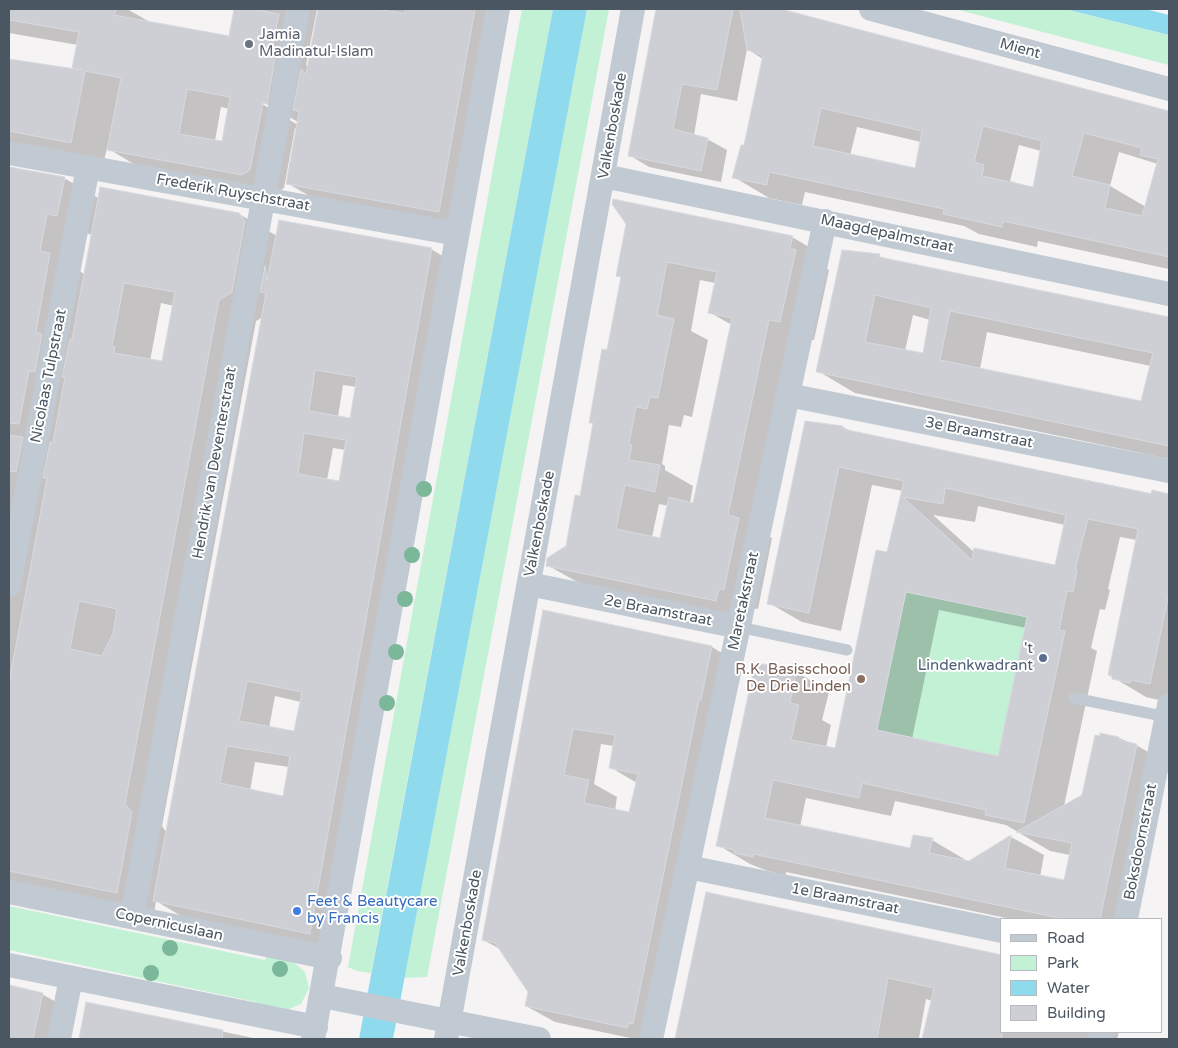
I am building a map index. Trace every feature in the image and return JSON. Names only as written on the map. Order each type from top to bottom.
[{"type":"street","name":"Hendrik van Deventerstraat","points":[[132,917],[298,9]]},
{"type":"street","points":[[9,965],[315,1033],[333,998],[330,958],[498,9]]},
{"type":"street","name":"Valkenboskade","points":[[448,1030],[633,9]]},
{"type":"street","name":"Mient","points":[[871,9],[1169,89]]},
{"type":"street","name":"Frederik Ruyschstraat","points":[[9,152],[458,234]]},
{"type":"street","name":"Nicolaas Tulpstraat","points":[[9,585],[88,167]]},
{"type":"street","name":"Maagdepalmstraat","points":[[604,176],[1169,294]]},
{"type":"street","name":"Maretakstraat","points":[[652,1039],[825,221]]},
{"type":"street","name":"3e Braamstraat","points":[[788,395],[1169,471]]},
{"type":"street","name":"2e Braamstraat","points":[[528,584],[739,627]]},
{"type":"street","name":"Boksdoornstraat","points":[[1126,918],[1168,713]]},
{"type":"street","name":"1e Braamstraat","points":[[688,867],[1000,931]]},
{"type":"street","name":"Copernicuslaan","points":[[9,892],[330,958]]},
{"type":"street","points":[[59,1039],[71,978]]},
{"type":"street","points":[[333,998],[418,1014],[448,1030],[539,1039]]},
{"type":"lane","name":"2e Braamstraat","points":[[739,627],[847,650]]},
{"type":"lane","points":[[1074,698],[1168,713]]},
{"type":"green space","points":[[522,9],[553,9],[371,973],[357,971],[348,967]]},
{"type":"green space","points":[[587,9],[609,9],[502,580],[427,977],[404,978]]},
{"type":"green space","points":[[955,9],[1065,9],[1169,35],[1169,65]]},
{"type":"green space","points":[[906,592],[1027,617],[998,756],[877,730]]},
{"type":"green space","points":[[9,906],[265,960],[266,955],[291,960],[305,972],[309,988],[301,1004],[280,1013],[255,1007],[256,1002],[9,950]]},
{"type":"water","points":[[553,9],[587,9],[393,1039],[359,1039]]},
{"type":"water","points":[[1065,9],[1145,9],[1169,15],[1169,35]]},
{"type":"building","points":[[9,9],[116,9],[114,15],[229,36],[234,9],[254,9],[279,14],[273,44],[277,48],[267,104],[263,103],[250,170],[242,175],[107,150],[121,78],[85,71],[71,143],[9,131],[9,59],[82,70],[72,68],[79,32],[9,20]],"holes":[[[187,89],[230,97],[222,141],[179,134]]]},
{"type":"building","points":[[318,9],[372,9],[405,13],[406,9],[475,9],[439,212],[286,184],[299,112],[293,110],[301,69],[306,74]]},
{"type":"building","points":[[656,9],[733,9],[717,90],[682,84],[673,129],[708,138],[701,171],[628,156]]},
{"type":"building","points":[[740,9],[781,9],[1169,111],[1169,257],[1003,221],[1002,227],[943,214],[944,209],[769,172],[767,185],[732,178],[741,145],[744,145],[763,55],[747,50]],"holes":[[[821,108],[922,131],[915,168],[813,146]],[[983,126],[1042,141],[1033,187],[982,176],[984,165],[974,162]],[[1084,133],[1142,148],[1140,155],[1158,159],[1142,216],[1105,208],[1110,185],[1072,176]]]},
{"type":"building","points":[[9,167],[65,177],[57,216],[47,214],[40,251],[50,253],[36,332],[42,334],[35,372],[29,371],[19,424],[9,423]]},
{"type":"building","points":[[100,187],[239,213],[245,221],[232,292],[219,300],[125,804],[132,812],[117,893],[9,871],[9,683],[47,478],[43,478],[50,442],[53,442],[65,377],[62,377],[70,339],[72,339]],"holes":[[[124,283],[175,292],[162,361],[114,353],[115,347],[112,346]],[[79,601],[117,609],[113,633],[102,656],[70,649]]]},
{"type":"building","points":[[613,199],[793,236],[790,248],[796,250],[780,322],[769,320],[728,515],[739,518],[724,590],[719,589],[716,601],[546,566],[547,558],[566,546],[575,495],[580,496],[593,423],[589,423],[602,349],[607,350],[621,277],[616,276],[626,224],[612,204]],"holes":[[[667,262],[717,272],[708,313],[732,318],[693,503],[669,497],[660,538],[616,529],[625,485],[655,492],[660,465],[629,460],[632,445],[629,444],[636,407],[647,409],[650,397],[658,398],[674,319],[657,315]]]},
{"type":"building","points":[[279,220],[432,248],[310,934],[153,901],[266,293],[260,292],[265,266],[267,280]],"holes":[[[315,370],[357,377],[350,418],[309,411]],[[304,433],[346,440],[339,481],[298,474]],[[247,681],[302,692],[294,731],[239,721]],[[227,746],[290,756],[283,796],[220,783]]]},
{"type":"building","points":[[842,250],[880,254],[879,257],[1169,317],[1169,446],[816,372]],"holes":[[[875,295],[931,308],[923,353],[865,342]],[[950,311],[1153,353],[1141,401],[940,360]]]},
{"type":"building","points":[[805,421],[843,426],[843,429],[1151,494],[1152,490],[1169,494],[1169,593],[1150,684],[1131,680],[1130,683],[1112,679],[1112,676],[1108,675],[1138,529],[1088,519],[1075,570],[1077,570],[1073,592],[1067,591],[1059,630],[1065,631],[1024,823],[985,815],[986,810],[862,783],[859,798],[773,780],[765,818],[910,848],[913,835],[933,838],[929,853],[969,861],[1011,835],[1005,868],[1064,880],[1072,843],[1016,832],[1082,795],[1095,735],[1100,736],[1100,733],[1119,737],[1119,740],[1137,744],[1100,918],[1059,918],[753,854],[753,857],[734,853],[735,850],[716,846],[755,663],[793,668],[792,671],[796,672],[790,703],[799,705],[791,740],[835,748],[876,550],[887,552],[904,481],[839,467],[809,613],[767,604]],"holes":[[[945,488],[1066,515],[1055,565],[974,548],[972,560],[903,497],[943,504]],[[906,592],[1027,617],[998,756],[877,730]]]},
{"type":"building","points":[[9,435],[23,437],[16,472],[9,471]]},
{"type":"building","points":[[543,610],[712,646],[701,700],[699,700],[633,1024],[629,1023],[627,1028],[525,1006],[528,992],[495,943],[482,940]],"holes":[[[573,729],[615,735],[609,768],[638,774],[629,812],[584,803],[589,780],[564,775]]]},
{"type":"building","points":[[706,892],[1000,955],[1000,1033],[1002,1033],[1002,1039],[922,1039],[934,988],[888,978],[877,1039],[675,1039]]},
{"type":"building","points":[[9,985],[43,993],[33,1039],[9,1039]]},
{"type":"building","points":[[86,1002],[223,1030],[222,1039],[79,1039]]},
{"type":"place","name":"Jamia Madinatul-Islam","points":[[249,44]]},
{"type":"place","name":"'t Lindenkwadrant","points":[[1043,658]]},
{"type":"place","name":"R.K. Basisschool De Drie Linden","points":[[861,679]]},
{"type":"place","name":"Feet & Beautycare by Francis","points":[[297,911]]}]
